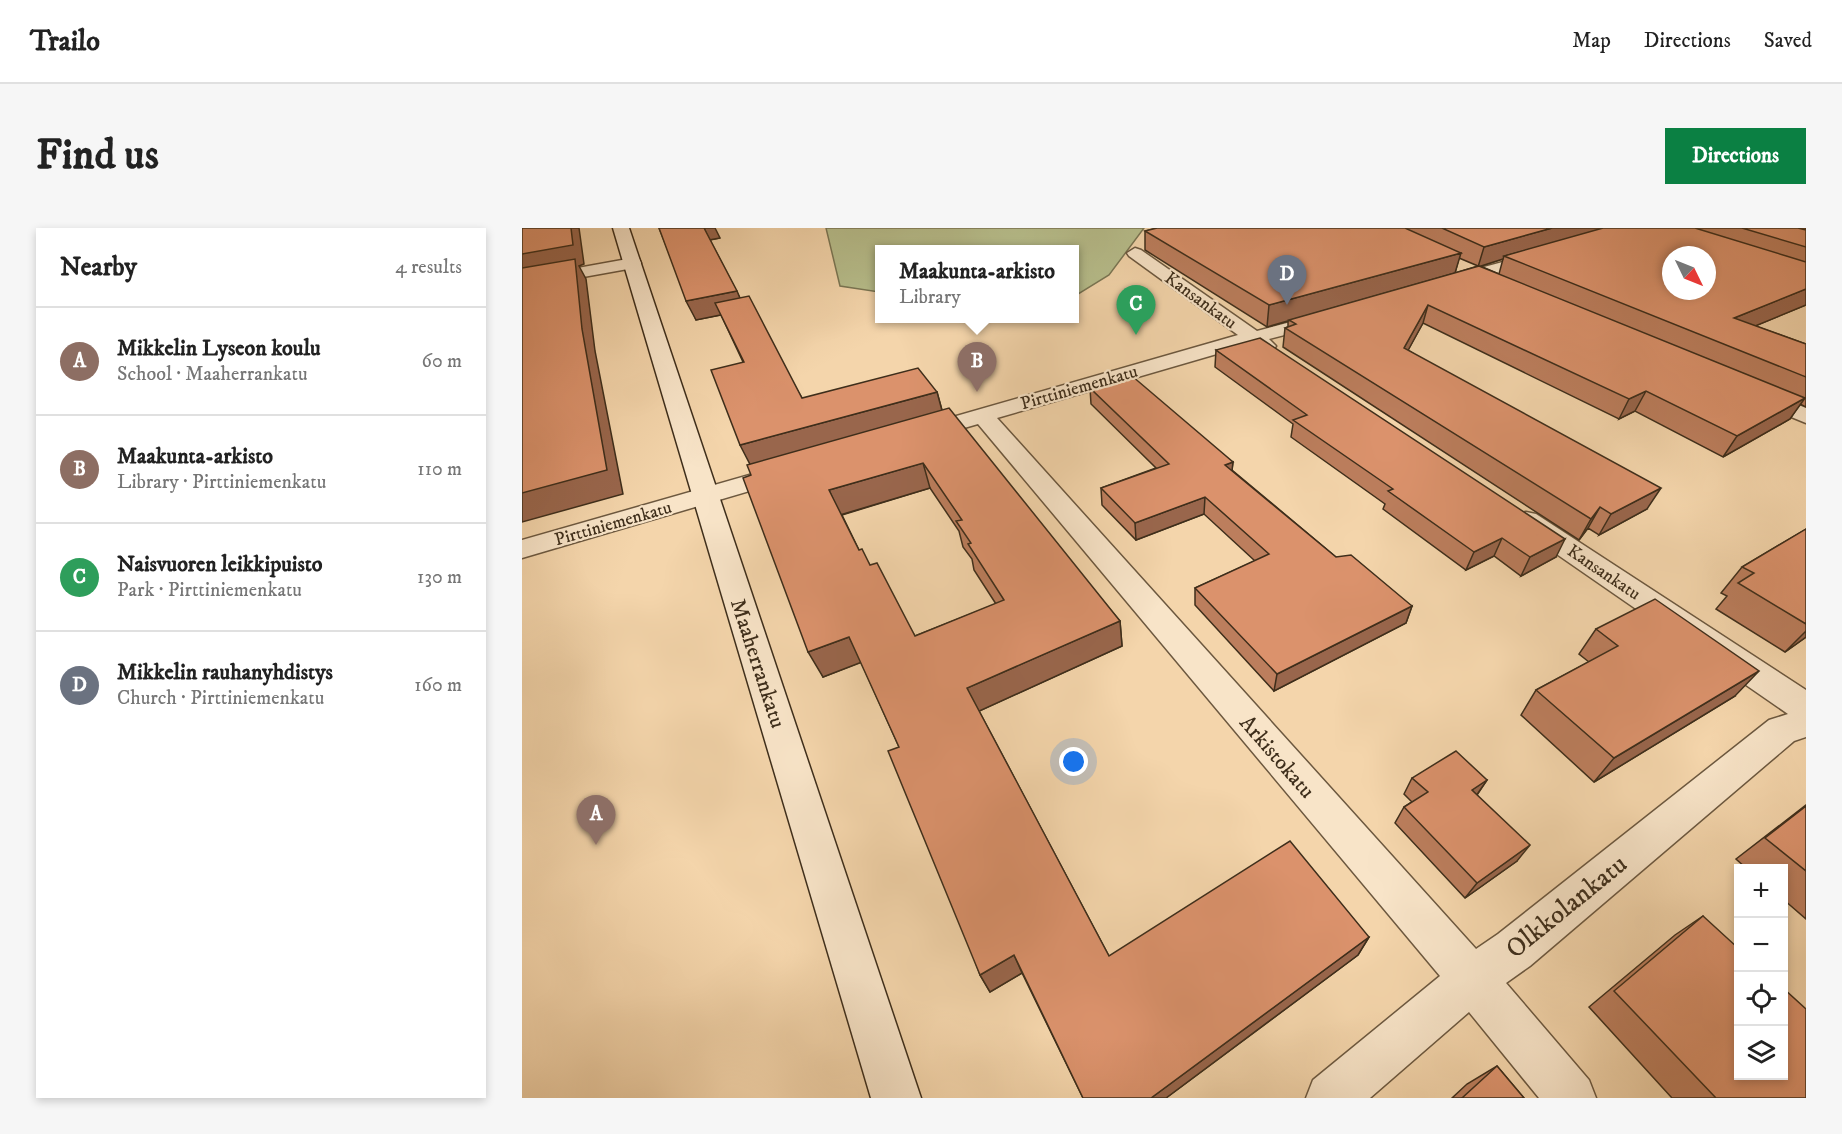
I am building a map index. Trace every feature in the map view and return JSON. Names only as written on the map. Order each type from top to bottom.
[{"type":"street","name":"Maaherrankatu","points":[[621,228],[896,1098]]},
{"type":"street","points":[[1430,288],[1467,270],[1563,250]]},
{"type":"street","name":"Kansankatu","points":[[1135,253],[1254,339],[1287,360]]},
{"type":"street","points":[[522,283],[633,262]]},
{"type":"street","points":[[1467,270],[1506,289]]},
{"type":"street","name":"Pirttiniemenkatu","points":[[895,441],[1217,347],[1254,339],[1350,311]]},
{"type":"street","points":[[1742,389],[1806,416]]},
{"type":"street","name":"Arkistokatu","points":[[982,415],[1472,979],[1572,1098]]},
{"type":"street","name":"Pirttiniemenkatu","points":[[522,549],[805,467]]},
{"type":"street","name":"Kansankatu","points":[[1504,506],[1806,708]]},
{"type":"street","name":"Olkkolankatu","points":[[1331,1098],[1472,979],[1514,950],[1782,730],[1806,723]]},
{"type":"green space","points":[[826,228],[1144,228],[1109,275],[1079,294],[1079,245],[875,245],[875,291],[840,286]]},
{"type":"building","points":[[522,228],[571,228],[573,245],[522,254]]},
{"type":"building","points":[[659,228],[704,228],[737,291],[686,301]]},
{"type":"building","points":[[1157,228],[1405,228],[1461,253],[1269,305],[1145,231]]},
{"type":"building","points":[[1442,228],[1552,228],[1484,247]]},
{"type":"building","points":[[1603,228],[1695,228],[1806,262],[1806,289],[1734,318],[1806,344],[1806,377],[1504,256]]},
{"type":"building","points":[[1742,228],[1806,230],[1806,247]]},
{"type":"building","points":[[575,259],[582,329],[607,470],[522,493],[522,268]]},
{"type":"building","points":[[1479,266],[1805,398],[1737,436],[1646,391],[1629,399],[1428,305],[1404,348],[1661,488],[1611,514],[1600,507],[1591,519],[1285,328],[1296,324],[1289,320]]},
{"type":"building","points":[[749,296],[802,398],[918,368],[937,392],[740,445],[711,370],[744,362],[715,303]]},
{"type":"building","points":[[1260,338],[1565,539],[1530,557],[1502,538],[1474,552],[1388,491],[1393,489],[1293,420],[1307,415],[1216,350]]},
{"type":"building","points":[[1132,376],[1233,462],[1225,465],[1336,557],[1351,555],[1412,606],[1277,674],[1195,588],[1269,554],[1205,497],[1135,523],[1101,488],[1169,464],[1090,388]]},
{"type":"building","points":[[949,408],[1120,621],[967,688],[1109,956],[1290,841],[1369,937],[1151,1098],[1083,1098],[1014,955],[980,975],[888,751],[899,747],[849,637],[808,652],[743,478],[751,475],[747,465]],"holes":[[[923,463],[962,520],[956,521],[1004,600],[915,636],[877,563],[870,565],[862,549],[859,550],[829,490]]]},
{"type":"building","points":[[1806,529],[1806,624],[1738,583],[1754,573],[1742,567]]},
{"type":"building","points":[[1655,599],[1759,671],[1614,758],[1536,690],[1618,646],[1596,629]]},
{"type":"building","points":[[1456,751],[1487,780],[1472,790],[1530,845],[1477,883],[1404,807],[1428,792],[1412,778]]},
{"type":"building","points":[[1806,806],[1806,871],[1765,838]]},
{"type":"building","points":[[1703,916],[1734,944],[1734,1080],[1788,1080],[1788,993],[1806,1009],[1806,1098],[1716,1098],[1614,991]]},
{"type":"building","points":[[1497,1066],[1524,1098],[1462,1098]]},
{"type":"place","name":"Mikkelin rauhanyhdistys","points":[[1287,305]]},
{"type":"place","name":"Naisvuoren leikkipuisto","points":[[1136,335]]},
{"type":"place","name":"Maakunta-arkisto","points":[[977,392]]},
{"type":"place","name":"Mikkelin Lyseon koulu","points":[[596,845]]}]
